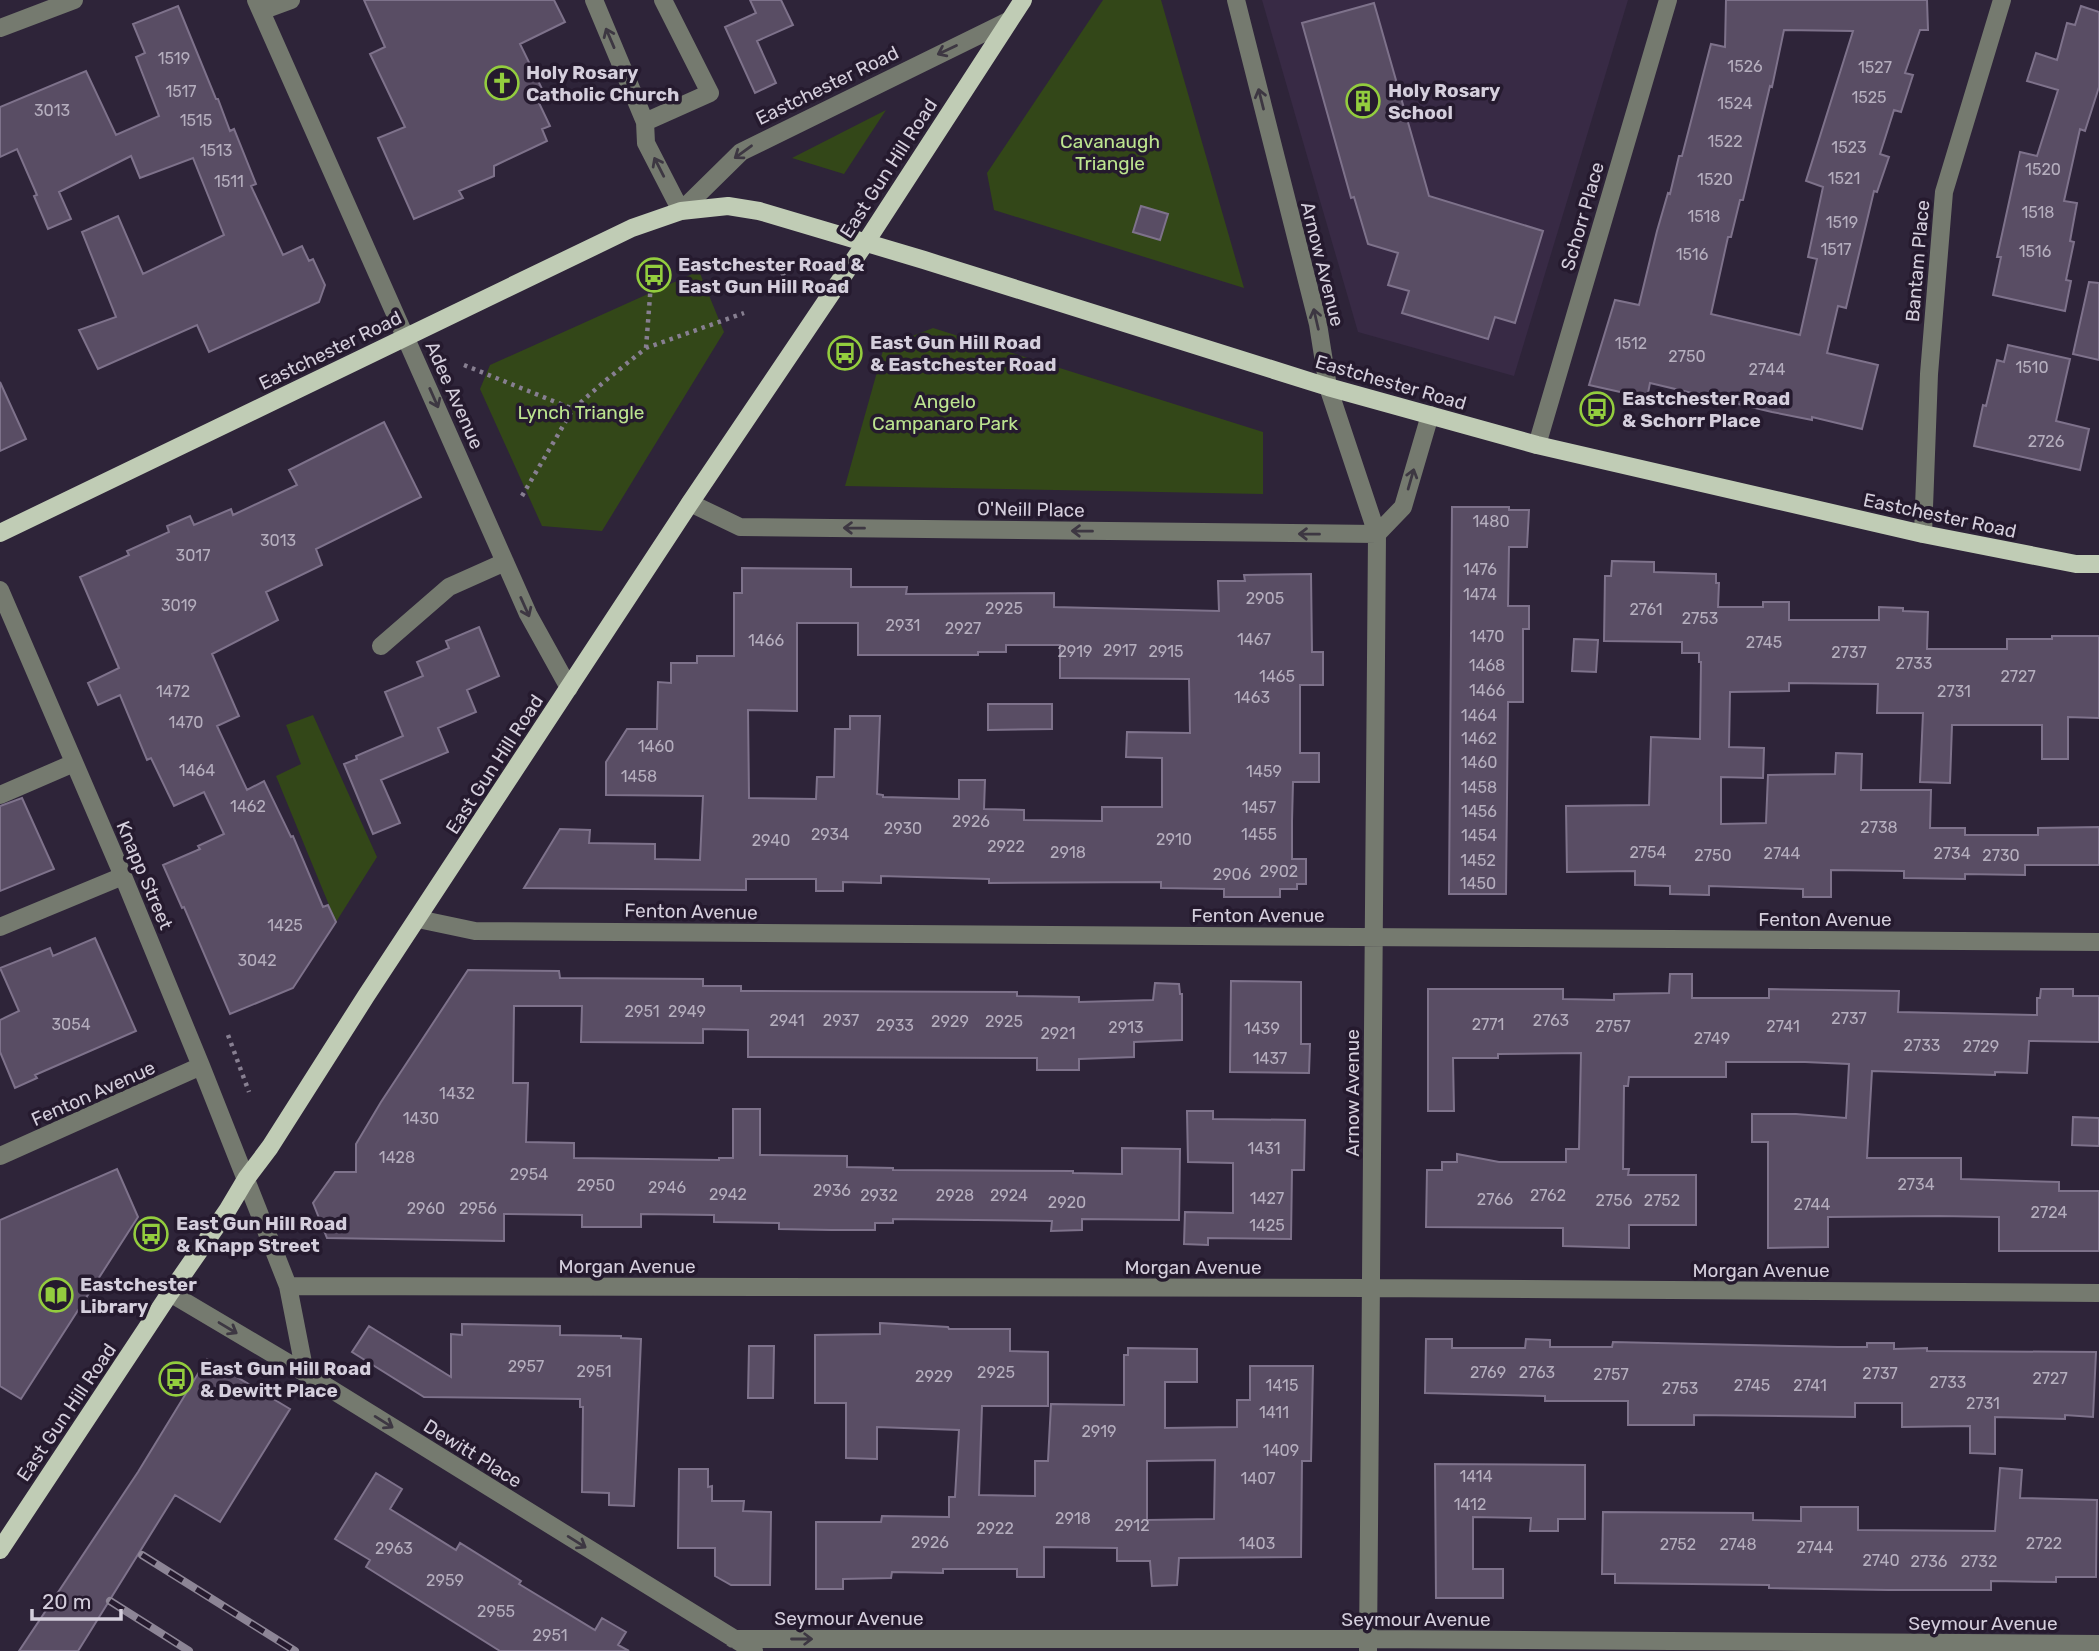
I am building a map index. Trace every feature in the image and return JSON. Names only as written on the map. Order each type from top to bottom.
[{"type":"main road","name":"East Gun Hill Road","points":[[0,1550],[170,1293],[227,1212],[246,1179],[270,1147],[366,996],[690,503],[866,242],[1023,0]]},
{"type":"main road","name":"Eastchester Road","points":[[0,533],[632,228],[681,211],[728,206],[759,211],[866,242],[1328,387],[1537,445],[1923,534],[2076,564],[2099,564]]},
{"type":"street","points":[[0,29],[74,0]]},
{"type":"street","points":[[259,6],[291,0]]},
{"type":"street","points":[[594,0],[645,122],[646,143],[681,211]]},
{"type":"street","points":[[645,122],[710,93],[663,0]]},
{"type":"street","name":"Arnow Avenue","points":[[1236,0],[1318,324],[1328,387],[1377,534],[1368,1645]]},
{"type":"street","name":"Schorr Place","points":[[1537,445],[1668,0]]},
{"type":"street","name":"Bantam Place","points":[[1923,534],[1929,374],[1944,192],[2002,0]]},
{"type":"street","name":"Adee Avenue","points":[[259,6],[528,614],[569,688]]},
{"type":"street","name":"Eastchester Road","points":[[681,211],[741,152],[1008,21]]},
{"type":"street","points":[[1377,534],[1403,507],[1430,415]]},
{"type":"street","name":"O'Neill Place","points":[[690,503],[740,527],[1377,534]]},
{"type":"street","points":[[381,646],[449,587],[505,562]]},
{"type":"street","name":"Knapp Street","points":[[0,590],[124,876],[246,1179]]},
{"type":"street","points":[[0,794],[74,763]]},
{"type":"street","points":[[0,927],[124,876]]},
{"type":"street","name":"Fenton Avenue","points":[[418,919],[475,931],[2099,942]]},
{"type":"street","name":"Fenton Avenue","points":[[0,1156],[201,1066]]},
{"type":"street","points":[[246,1179],[288,1286],[305,1373]]},
{"type":"street","name":"Morgan Avenue","points":[[288,1286],[2099,1293]]},
{"type":"street","name":"Dewitt Place","points":[[170,1293],[305,1373],[754,1651]]},
{"type":"street","name":"Seymour Avenue","points":[[733,1639],[1368,1645],[2099,1644]]},
{"type":"path","points":[[782,273],[788,281]]},
{"type":"path","points":[[646,348],[651,283]]},
{"type":"path","points":[[522,496],[573,409],[646,348],[744,313]]},
{"type":"path","points":[[464,365],[573,409]]},
{"type":"path","points":[[228,1035],[249,1092]]},
{"type":"path","points":[[242,1089],[246,1083]]},
{"type":"shaded area","points":[[1262,0],[1628,0],[1514,376],[1358,332]]},
{"type":"green space","name":"Cavanaugh Triangle","points":[[1103,0],[1161,0],[1244,288],[994,210],[987,173]]},
{"type":"green space","points":[[886,110],[844,174],[792,158]]},
{"type":"green space","name":"Lynch Triangle","points":[[699,271],[724,332],[602,531],[542,526],[480,389],[490,365]]},
{"type":"green space","name":"Angelo Campanaro Park","points":[[933,328],[1263,432],[1263,494],[845,486],[884,347]]},
{"type":"green space","points":[[313,715],[377,857],[336,922],[276,776],[301,764],[286,725]]},
{"type":"building","points":[[364,0],[554,0],[565,22],[520,44],[547,99],[539,103],[550,126],[542,129],[547,141],[494,166],[494,176],[459,191],[463,198],[414,219],[378,138],[405,127],[370,54],[385,47]]},
{"type":"building","points":[[750,0],[781,0],[793,25],[757,41],[776,83],[755,93],[725,27],[756,13]]},
{"type":"building","points":[[1726,0],[1927,0],[1928,30],[1920,30],[1905,73],[1913,75],[1901,112],[1894,110],[1880,154],[1889,157],[1877,192],[1874,191],[1846,308],[1838,306],[1827,353],[1878,365],[1862,429],[1812,417],[1812,420],[1772,412],[1650,383],[1647,398],[1589,385],[1615,300],[1639,305],[1657,231],[1679,156],[1682,156],[1711,44],[1725,47]],"holes":[[[1784,30],[1853,31],[1806,181],[1823,187],[1808,257],[1817,259],[1800,335],[1711,314],[1728,237],[1731,237],[1740,200],[1743,200]]]},
{"type":"building","name":"Holy Rosary School","points":[[1374,3],[1429,196],[1543,231],[1515,323],[1495,317],[1488,339],[1402,313],[1409,291],[1388,285],[1398,253],[1368,244],[1354,197],[1351,198],[1302,23]]},
{"type":"building","points":[[178,6],[230,131],[234,129],[256,184],[251,186],[283,255],[302,246],[309,261],[313,259],[325,285],[319,302],[209,352],[197,325],[98,369],[79,330],[116,317],[82,232],[118,216],[143,274],[224,235],[193,158],[140,178],[131,156],[59,192],[71,219],[48,229],[17,149],[0,157],[0,107],[86,71],[116,135],[159,116],[136,57],[145,53],[133,24]]},
{"type":"building","points":[[2081,6],[2099,12],[2099,87],[2085,131],[2080,129],[2064,201],[2077,203],[2070,241],[2074,242],[2066,280],[2071,281],[2065,311],[1993,295],[2001,257],[1997,257],[2020,152],[2037,156],[2058,90],[2027,81],[2036,53],[2057,60],[2067,23],[2075,25]]},
{"type":"building","points":[[1141,206],[1168,214],[1160,240],[1133,232]]},
{"type":"building","points":[[2089,282],[2099,283],[2099,360],[2073,354]]},
{"type":"building","points":[[2008,345],[2070,359],[2056,421],[2089,429],[2080,470],[1974,446],[1997,360],[2004,362]]},
{"type":"building","points":[[0,382],[26,439],[0,451]]},
{"type":"building","points":[[384,422],[421,497],[316,549],[322,565],[266,592],[278,620],[212,654],[239,716],[217,726],[247,790],[264,781],[291,837],[293,836],[323,907],[328,905],[336,922],[293,988],[230,1014],[163,865],[200,849],[198,846],[224,834],[204,792],[174,806],[151,758],[147,760],[120,695],[98,705],[88,683],[119,668],[80,577],[129,555],[127,551],[169,532],[167,526],[190,516],[194,525],[231,509],[233,515],[297,485],[289,470]]},
{"type":"building","points":[[1452,507],[1509,507],[1509,510],[1529,510],[1527,547],[1509,547],[1508,606],[1529,606],[1529,629],[1523,629],[1523,702],[1508,702],[1506,894],[1449,894]]},
{"type":"building","points":[[1612,561],[1654,562],[1654,572],[1716,574],[1716,583],[1719,583],[1718,607],[1763,607],[1763,602],[1789,602],[1789,620],[1879,620],[1879,607],[1928,612],[1927,649],[2007,649],[2007,639],[2099,636],[2099,718],[2068,717],[2068,759],[2042,759],[2042,725],[1952,725],[1950,783],[1920,782],[1923,713],[1877,713],[1878,684],[1789,683],[1789,691],[1730,692],[1729,747],[1764,748],[1763,778],[1721,777],[1721,824],[1766,823],[1768,775],[1835,774],[1836,753],[1862,754],[1861,790],[1931,790],[1930,828],[1965,828],[1965,835],[2038,835],[2038,828],[2099,827],[2099,865],[2025,865],[2025,875],[1965,874],[1965,879],[1904,878],[1904,871],[1831,870],[1831,897],[1803,897],[1803,889],[1709,886],[1709,895],[1670,894],[1670,886],[1635,885],[1635,871],[1567,872],[1566,806],[1649,805],[1651,737],[1700,739],[1699,653],[1682,653],[1682,642],[1604,641],[1605,576],[1611,576]]},
{"type":"building","points":[[742,568],[851,569],[851,587],[907,587],[906,594],[1054,593],[1054,607],[1219,611],[1218,581],[1245,581],[1244,575],[1311,574],[1312,652],[1323,652],[1323,685],[1300,685],[1300,753],[1319,753],[1319,782],[1293,782],[1292,821],[1292,859],[1306,859],[1306,884],[1297,884],[1297,889],[1280,889],[1280,897],[1224,897],[1224,889],[1161,888],[1161,882],[989,883],[989,879],[881,876],[881,883],[843,882],[843,891],[816,891],[816,879],[746,879],[746,890],[524,888],[560,829],[590,830],[589,843],[655,844],[655,859],[700,860],[703,796],[606,795],[606,762],[627,729],[657,729],[658,682],[671,683],[671,663],[697,663],[697,656],[734,656],[734,593],[742,593]],"holes":[[[797,623],[858,623],[858,655],[978,655],[978,652],[1006,652],[1006,645],[1060,645],[1060,678],[1189,679],[1190,733],[1127,732],[1126,757],[1162,758],[1162,807],[1102,807],[1102,821],[1024,820],[1024,810],[984,809],[985,780],[959,780],[959,799],[883,797],[877,794],[880,716],[850,716],[850,729],[835,729],[834,777],[817,777],[816,799],[749,798],[748,710],[797,711]]]},
{"type":"building","points":[[479,627],[499,676],[467,690],[476,712],[438,728],[448,752],[381,780],[400,823],[373,834],[344,764],[403,736],[385,692],[423,676],[417,662],[449,648],[446,641]]},
{"type":"building","points":[[1574,639],[1598,640],[1596,672],[1572,671]]},
{"type":"building","points":[[988,704],[1052,704],[1052,729],[988,730]]},
{"type":"building","points":[[22,798],[54,869],[0,891],[0,806]]},
{"type":"building","points":[[95,938],[136,1031],[35,1075],[37,1078],[15,1088],[0,1052],[0,1020],[19,1011],[0,968],[50,948],[53,956]]},
{"type":"building","points":[[468,970],[559,971],[560,978],[703,979],[703,986],[741,986],[741,991],[1017,992],[1017,996],[1079,997],[1079,1002],[1153,1000],[1155,983],[1179,984],[1182,994],[1182,1040],[1134,1042],[1134,1057],[1079,1059],[1079,1070],[1037,1070],[1037,1058],[748,1057],[748,1030],[703,1029],[703,1043],[581,1042],[582,1006],[514,1006],[513,1083],[528,1083],[526,1142],[574,1143],[574,1158],[733,1158],[733,1109],[760,1109],[760,1155],[847,1156],[847,1167],[1122,1174],[1122,1148],[1180,1149],[1179,1220],[1082,1219],[1082,1230],[1051,1231],[1052,1221],[893,1219],[893,1223],[875,1223],[875,1230],[831,1230],[779,1229],[779,1223],[714,1222],[714,1215],[641,1214],[641,1227],[582,1227],[582,1215],[504,1214],[504,1241],[327,1238],[313,1203],[335,1172],[356,1172],[356,1144]]},
{"type":"building","points":[[1670,974],[1692,974],[1692,998],[1769,998],[1769,989],[1899,991],[1898,1012],[2037,1015],[2037,998],[2040,998],[2041,989],[2073,989],[2073,996],[2099,996],[2099,1042],[2029,1041],[2027,1073],[1995,1072],[1995,1075],[1872,1071],[1867,1158],[1961,1158],[1961,1179],[2059,1182],[2059,1191],[2099,1191],[2099,1251],[1999,1251],[1999,1217],[1939,1216],[1828,1217],[1828,1247],[1768,1248],[1768,1142],[1752,1142],[1752,1114],[1846,1118],[1849,1064],[1805,1062],[1726,1062],[1726,1077],[1629,1077],[1628,1086],[1624,1086],[1623,1169],[1629,1169],[1628,1175],[1696,1175],[1696,1225],[1629,1225],[1629,1248],[1563,1246],[1563,1228],[1426,1227],[1427,1170],[1442,1170],[1442,1162],[1457,1162],[1457,1154],[1499,1162],[1566,1162],[1566,1149],[1579,1149],[1581,1053],[1498,1054],[1498,1058],[1453,1058],[1454,1111],[1428,1111],[1428,989],[1563,989],[1563,999],[1614,1000],[1614,994],[1669,993]]},
{"type":"building","points":[[1231,981],[1301,982],[1301,1044],[1310,1044],[1309,1073],[1230,1072]]},
{"type":"building","points":[[1187,1111],[1213,1111],[1213,1119],[1305,1120],[1304,1170],[1292,1170],[1291,1239],[1208,1238],[1208,1245],[1184,1244],[1185,1212],[1233,1213],[1233,1163],[1188,1162]]},
{"type":"building","points":[[2073,1117],[2099,1118],[2099,1146],[2072,1145]]},
{"type":"building","name":"Eastchester Library","points":[[117,1169],[138,1217],[21,1399],[0,1386],[0,1220]]},
{"type":"building","points":[[880,1323],[949,1329],[1010,1329],[1010,1351],[1048,1352],[1048,1406],[982,1406],[979,1495],[1035,1496],[1035,1461],[1048,1461],[1051,1404],[1124,1405],[1124,1355],[1128,1355],[1128,1348],[1197,1349],[1197,1382],[1165,1382],[1165,1428],[1237,1427],[1237,1400],[1250,1400],[1250,1366],[1313,1366],[1311,1461],[1302,1461],[1301,1557],[1179,1558],[1177,1585],[1152,1586],[1150,1561],[1117,1561],[1117,1548],[1044,1547],[1044,1577],[1017,1577],[1017,1569],[943,1569],[943,1573],[892,1572],[891,1578],[843,1579],[843,1589],[816,1589],[816,1522],[881,1522],[882,1516],[949,1517],[949,1497],[955,1497],[959,1430],[877,1427],[877,1459],[846,1458],[846,1403],[815,1403],[815,1335],[880,1334]],"holes":[[[1215,1460],[1214,1519],[1147,1520],[1147,1461]]]},
{"type":"building","points":[[462,1324],[560,1326],[560,1335],[641,1339],[634,1506],[609,1505],[609,1493],[582,1492],[583,1407],[580,1407],[580,1399],[424,1397],[352,1352],[369,1326],[451,1377],[451,1334],[462,1335]]},
{"type":"building","points":[[1426,1339],[1452,1339],[1452,1348],[1525,1348],[1526,1339],[1550,1340],[1550,1347],[1612,1347],[1613,1342],[1838,1347],[1894,1343],[1894,1349],[1927,1348],[1927,1351],[2096,1352],[2093,1417],[1995,1417],[1995,1454],[1970,1453],[1970,1426],[1902,1427],[1902,1403],[1855,1403],[1855,1417],[1694,1415],[1694,1425],[1628,1425],[1628,1401],[1545,1401],[1545,1396],[1425,1393]]},
{"type":"building","points":[[749,1346],[774,1346],[773,1398],[748,1398]]},
{"type":"building","points":[[207,1359],[290,1409],[220,1522],[175,1495],[78,1651],[19,1651],[138,1472]]},
{"type":"building","points":[[1435,1464],[1585,1465],[1585,1519],[1558,1519],[1558,1531],[1530,1531],[1531,1518],[1473,1517],[1473,1569],[1503,1569],[1503,1598],[1436,1598]]},
{"type":"building","points":[[2000,1468],[2022,1470],[2020,1498],[2097,1500],[2096,1577],[2056,1577],[2056,1582],[1991,1581],[1991,1590],[1888,1590],[1615,1583],[1615,1574],[1602,1574],[1603,1512],[1753,1513],[1753,1520],[1801,1521],[1801,1507],[1858,1507],[1858,1530],[1995,1531]]},
{"type":"building","points":[[679,1469],[708,1469],[708,1487],[712,1486],[712,1501],[744,1501],[743,1511],[771,1512],[770,1585],[731,1585],[715,1576],[715,1548],[678,1548]]},
{"type":"building","points":[[376,1473],[402,1489],[390,1509],[456,1550],[460,1543],[521,1581],[519,1584],[595,1630],[602,1618],[626,1632],[618,1645],[629,1651],[500,1651],[366,1567],[370,1560],[335,1539]]},
{"type":"railway","points":[[142,1555],[295,1651]]},
{"type":"railway","points":[[110,1601],[189,1651]]},
{"type":"place","name":"Holy Rosary Catholic Church","points":[[502,83]]},
{"type":"place","name":"Holy Rosary School","points":[[1363,101]]},
{"type":"place","name":"Eastchester Road & East Gun Hill Road","points":[[654,275]]},
{"type":"place","name":"East Gun Hill Road & Eastchester Road","points":[[845,353]]},
{"type":"place","name":"Eastchester Road & Schorr Place","points":[[1597,409]]},
{"type":"place","name":"East Gun Hill Road & Knapp Street","points":[[151,1234]]},
{"type":"place","name":"Eastchester Library","points":[[56,1295]]},
{"type":"place","name":"East Gun Hill Road & Dewitt Place","points":[[176,1379]]}]
